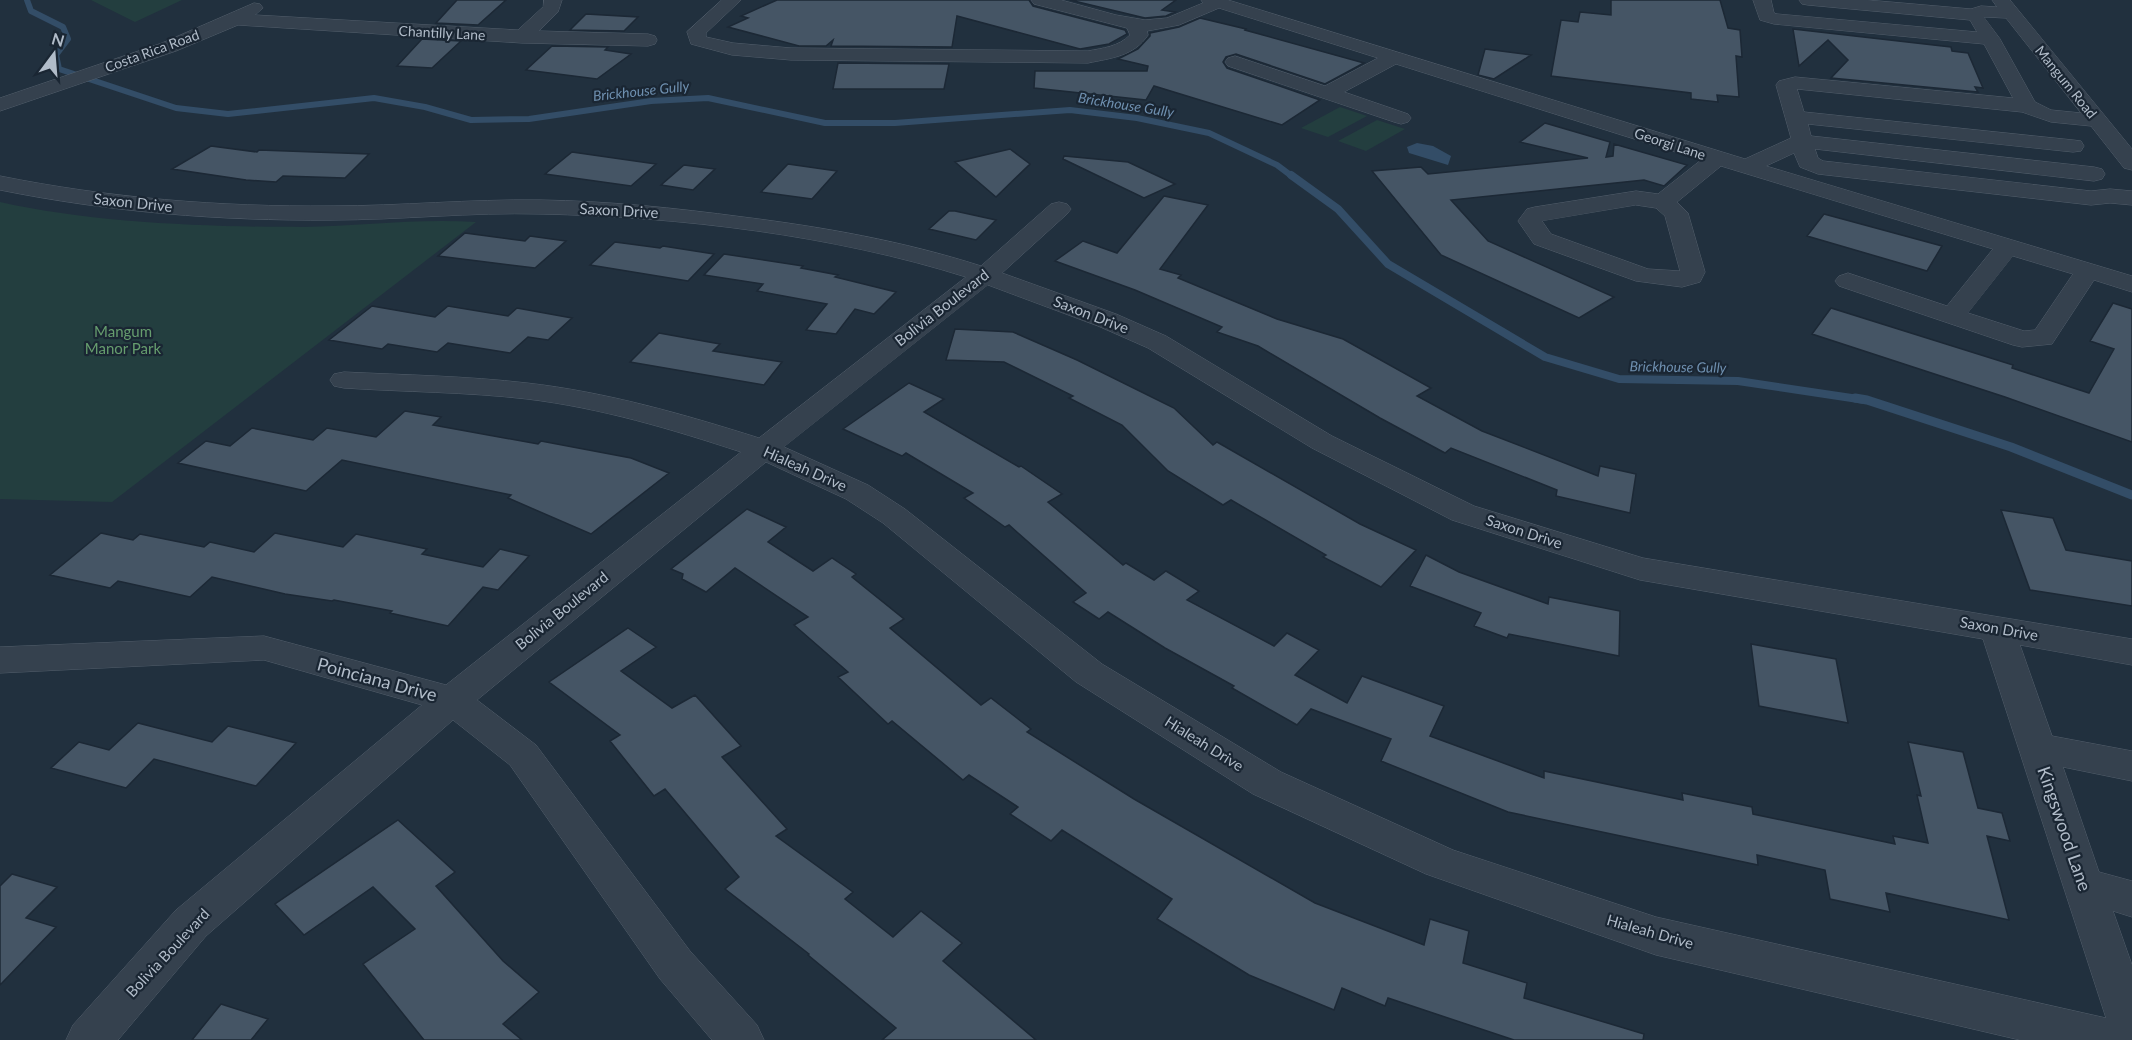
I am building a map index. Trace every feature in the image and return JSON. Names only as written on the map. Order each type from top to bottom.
[{"type":"street","name":"Costa Rica Road","points":[[0,105],[169,47],[236,19],[265,0]]},
{"type":"street","points":[[522,37],[552,8],[553,0]]},
{"type":"street","points":[[732,0],[696,32],[698,40],[732,49],[791,54],[1088,57],[1123,49],[1136,40],[1137,30]]},
{"type":"street","points":[[1040,0],[1137,30],[1183,19],[1214,1]]},
{"type":"street","points":[[1762,0],[1766,16],[1774,20],[1993,44],[2042,52]]},
{"type":"street","points":[[1808,0],[1974,15],[1980,11],[2006,7]]},
{"type":"street","name":"Georgi Lane","points":[[1214,1],[1746,167],[2132,284]]},
{"type":"street","name":"Mangum Road","points":[[2006,7],[2125,155]]},
{"type":"street","points":[[1974,15],[2032,111],[2096,120]]},
{"type":"street","name":"Chantilly Lane","points":[[236,19],[522,37],[648,40]]},
{"type":"street","points":[[1327,93],[1395,57]]},
{"type":"street","points":[[1234,62],[1401,118]]},
{"type":"street","points":[[2027,106],[1789,83],[1786,85],[1808,162],[1828,169],[2091,198],[2121,197]]},
{"type":"street","points":[[2050,115],[2094,174],[2121,197]]},
{"type":"street","points":[[1796,117],[2072,145],[2125,155]]},
{"type":"street","points":[[1746,167],[1802,141],[2094,174]]},
{"type":"street","points":[[1663,202],[1676,213],[1693,272],[1691,277],[1645,276],[1542,239],[1530,221],[1535,214],[1636,198],[1663,202],[1717,158]]},
{"type":"street","name":"Saxon Drive","points":[[0,183],[54,194],[159,206],[236,211],[332,213],[541,207],[662,213],[819,234],[931,258],[985,275],[1107,320],[1157,342],[1322,442],[1463,513],[1640,570],[2132,652]]},
{"type":"street","name":"Bolivia Boulevard","points":[[89,1040],[191,923],[452,700],[763,449],[985,275],[1059,208]]},
{"type":"street","points":[[1952,316],[2008,246]]},
{"type":"street","points":[[1848,281],[2022,339],[2043,338],[2088,270]]},
{"type":"street","name":"Hialeah Drive","points":[[344,380],[527,391],[581,400],[679,422],[763,449],[857,492],[894,516],[1089,673],[1267,783],[1440,862],[1656,936],[2110,1040]]},
{"type":"street","name":"Kingswood Lane","points":[[1997,628],[2132,1030]]},
{"type":"street","name":"Poinciana Drive","points":[[0,660],[264,648],[452,700],[523,755],[675,965],[741,1040]]},
{"type":"street","points":[[2037,748],[2132,766]]},
{"type":"street","points":[[2083,884],[2132,899]]},
{"type":"green space","points":[[91,0],[182,0],[135,22]]},
{"type":"green space","points":[[1340,107],[1367,116],[1328,137],[1301,128]]},
{"type":"green space","points":[[1377,120],[1405,129],[1366,151],[1338,141]]},
{"type":"green space","name":"Mangum Manor Park","points":[[0,202],[73,215],[190,225],[303,227],[412,222],[476,222],[112,502],[0,499]]},
{"type":"water","points":[[1417,143],[1433,146],[1451,156],[1448,165],[1409,153],[1407,147]]},
{"type":"building","points":[[457,0],[506,0],[478,25],[436,23]]},
{"type":"building","points":[[777,0],[1029,0],[1033,6],[1125,30],[1127,34],[1109,44],[1080,49],[957,16],[952,47],[831,46],[833,40],[826,46],[799,46],[728,27],[748,18],[741,16]]},
{"type":"building","points":[[1070,0],[1176,0],[1162,10],[1175,12],[1166,16],[1145,18]]},
{"type":"building","points":[[1611,0],[1720,0],[1728,28],[1740,30],[1742,57],[1736,56],[1739,97],[1717,95],[1718,102],[1691,99],[1691,93],[1551,76],[1561,20],[1578,22],[1580,12],[1611,15]]},
{"type":"building","points":[[586,14],[638,17],[624,31],[570,30]]},
{"type":"building","points":[[1200,18],[1364,63],[1325,84],[1236,54],[1226,57],[1223,62],[1227,68],[1320,100],[1282,125],[1154,86],[1146,100],[1034,88],[1035,71],[1147,71],[1148,66],[1118,59],[1138,49],[1150,33],[1179,27]]},
{"type":"building","points":[[1793,29],[1951,47],[1952,51],[1968,53],[1983,88],[1975,87],[1978,92],[1831,78],[1848,60],[1828,40],[1799,66]]},
{"type":"building","points":[[422,39],[461,41],[432,68],[397,66]]},
{"type":"building","points":[[552,46],[608,47],[605,50],[631,54],[597,79],[526,70]]},
{"type":"building","points":[[1485,49],[1531,55],[1494,79],[1478,75]]},
{"type":"building","points":[[838,63],[949,64],[944,89],[833,89]]},
{"type":"building","points":[[1545,123],[1610,142],[1606,157],[1613,156],[1614,144],[1687,165],[1664,186],[1644,180],[1451,200],[1488,241],[1614,297],[1579,318],[1441,255],[1372,171],[1421,167],[1428,174],[1588,158],[1520,142]]},
{"type":"building","points":[[211,146],[257,152],[259,150],[369,154],[345,178],[283,176],[276,182],[172,169]]},
{"type":"building","points":[[1010,149],[1030,164],[996,197],[955,162]]},
{"type":"building","points":[[572,152],[656,164],[631,186],[545,174]]},
{"type":"building","points":[[1064,156],[1128,162],[1175,184],[1144,198],[1063,159]]},
{"type":"building","points":[[788,164],[837,171],[812,199],[761,192]]},
{"type":"building","points":[[684,165],[715,169],[693,190],[661,185]]},
{"type":"building","points":[[1164,196],[1208,205],[1160,269],[1181,275],[1178,278],[1277,319],[1343,339],[1431,388],[1417,396],[1482,431],[1598,476],[1600,466],[1636,474],[1630,513],[1556,496],[1557,490],[1451,448],[1445,453],[1380,418],[1258,346],[1217,332],[1222,327],[1135,290],[1055,261],[1083,241],[1117,253]]},
{"type":"building","points":[[949,211],[996,220],[976,240],[929,229]]},
{"type":"building","points":[[1824,214],[1942,246],[1927,271],[1807,236]]},
{"type":"building","points":[[465,233],[525,241],[530,236],[566,241],[535,268],[438,256]]},
{"type":"building","points":[[615,242],[660,248],[663,246],[714,254],[688,281],[590,265]]},
{"type":"building","points":[[724,254],[803,266],[801,268],[838,275],[835,277],[896,292],[874,314],[855,309],[836,334],[806,330],[827,304],[757,291],[763,284],[704,275]]},
{"type":"building","points":[[2113,303],[2132,309],[2132,442],[2005,397],[1812,334],[1831,308],[2013,365],[2012,368],[2089,393],[2114,349],[2090,341]]},
{"type":"building","points":[[372,306],[435,317],[448,306],[508,316],[517,308],[572,318],[548,340],[528,337],[510,353],[448,343],[437,352],[388,344],[382,349],[329,340]]},
{"type":"building","points":[[955,329],[1013,332],[1077,360],[1174,408],[1213,445],[1217,442],[1360,524],[1416,550],[1381,587],[1323,557],[1326,555],[1231,500],[1223,505],[1168,471],[1122,425],[1069,398],[1073,396],[1004,362],[946,360]]},
{"type":"building","points":[[659,333],[720,344],[713,351],[782,362],[764,385],[630,362]]},
{"type":"building","points":[[909,383],[944,399],[924,412],[1019,467],[1021,466],[1062,494],[1048,502],[1123,565],[1126,563],[1154,580],[1166,571],[1199,591],[1187,600],[1274,646],[1287,633],[1319,650],[1295,675],[1347,703],[1362,676],[1444,706],[1430,736],[1544,778],[1544,771],[1683,800],[1682,793],[1752,807],[1753,814],[1895,844],[1893,836],[1928,843],[1917,795],[1921,796],[1908,742],[1963,752],[1978,808],[2002,813],[2010,841],[1987,836],[2009,920],[1886,893],[1890,912],[1830,899],[1825,870],[1757,855],[1758,865],[1508,812],[1381,761],[1391,739],[1311,709],[1297,725],[1108,612],[1099,619],[1073,602],[1086,593],[1009,525],[1005,527],[964,498],[973,493],[906,453],[902,456],[843,429]]},
{"type":"building","points":[[405,411],[441,417],[433,425],[538,444],[541,441],[631,458],[669,473],[591,534],[508,498],[511,495],[342,460],[306,491],[178,463],[206,441],[230,446],[252,428],[313,440],[327,428],[376,437]]},
{"type":"building","points":[[747,509],[786,527],[768,542],[813,571],[832,558],[856,574],[852,577],[904,619],[890,628],[981,705],[991,698],[1031,729],[1027,732],[1134,799],[1315,903],[1424,945],[1430,919],[1469,931],[1463,963],[1527,983],[1524,998],[1644,1034],[1643,1040],[1514,1040],[1388,998],[1385,1006],[1342,988],[1334,1010],[1249,975],[1157,919],[1172,899],[1062,830],[1051,841],[1010,814],[1018,807],[969,775],[963,780],[892,721],[888,724],[838,677],[848,672],[794,625],[808,617],[735,568],[706,592],[682,579],[683,574],[671,569]]},
{"type":"building","points":[[2001,510],[2053,518],[2066,550],[2132,561],[2132,606],[2030,590]]},
{"type":"building","points":[[101,533],[133,540],[140,534],[204,547],[210,542],[254,552],[275,533],[343,547],[356,534],[427,549],[422,554],[483,567],[500,549],[529,556],[498,590],[483,587],[448,626],[390,613],[392,611],[285,594],[212,577],[190,597],[118,581],[110,588],[50,575]]},
{"type":"building","points":[[1426,555],[1459,572],[1548,604],[1549,597],[1620,611],[1619,656],[1509,634],[1507,638],[1474,626],[1481,613],[1410,586]]},
{"type":"building","points":[[628,628],[656,647],[621,671],[672,708],[695,695],[741,746],[722,757],[787,829],[776,836],[853,892],[845,899],[893,937],[921,911],[962,943],[943,961],[1036,1040],[882,1040],[896,1028],[809,954],[725,889],[739,877],[665,789],[654,796],[610,741],[620,735],[549,682]]},
{"type":"building","points":[[1751,644],[1836,659],[1848,723],[1759,706]]},
{"type":"building","points":[[138,723],[212,742],[228,726],[296,743],[256,786],[154,759],[126,788],[51,768],[79,742],[109,750]]},
{"type":"building","points":[[398,820],[455,872],[436,886],[503,961],[539,992],[503,1024],[522,1040],[424,1040],[363,964],[415,929],[373,887],[304,935],[275,904]]},
{"type":"building","points":[[12,874],[57,887],[26,918],[56,927],[0,985],[0,886]]},
{"type":"building","points":[[221,1004],[268,1019],[251,1040],[192,1040]]},
{"type":"waterway","name":"Brickhouse Gully","points":[[27,0],[31,11],[63,27],[68,39],[56,55],[59,69],[176,108],[228,114],[374,98],[425,107],[471,120],[529,119],[651,101],[708,98],[825,123],[895,123],[1070,110],[1137,118],[1209,133],[1277,165],[1293,177]]},
{"type":"waterway","name":"Brickhouse Gully","points":[[1291,175],[1338,209],[1388,264],[1545,357],[1619,379],[1738,381],[1865,400]]},
{"type":"waterway","name":"Brickhouse Gully","points":[[1855,398],[2011,447],[2132,495]]}]
